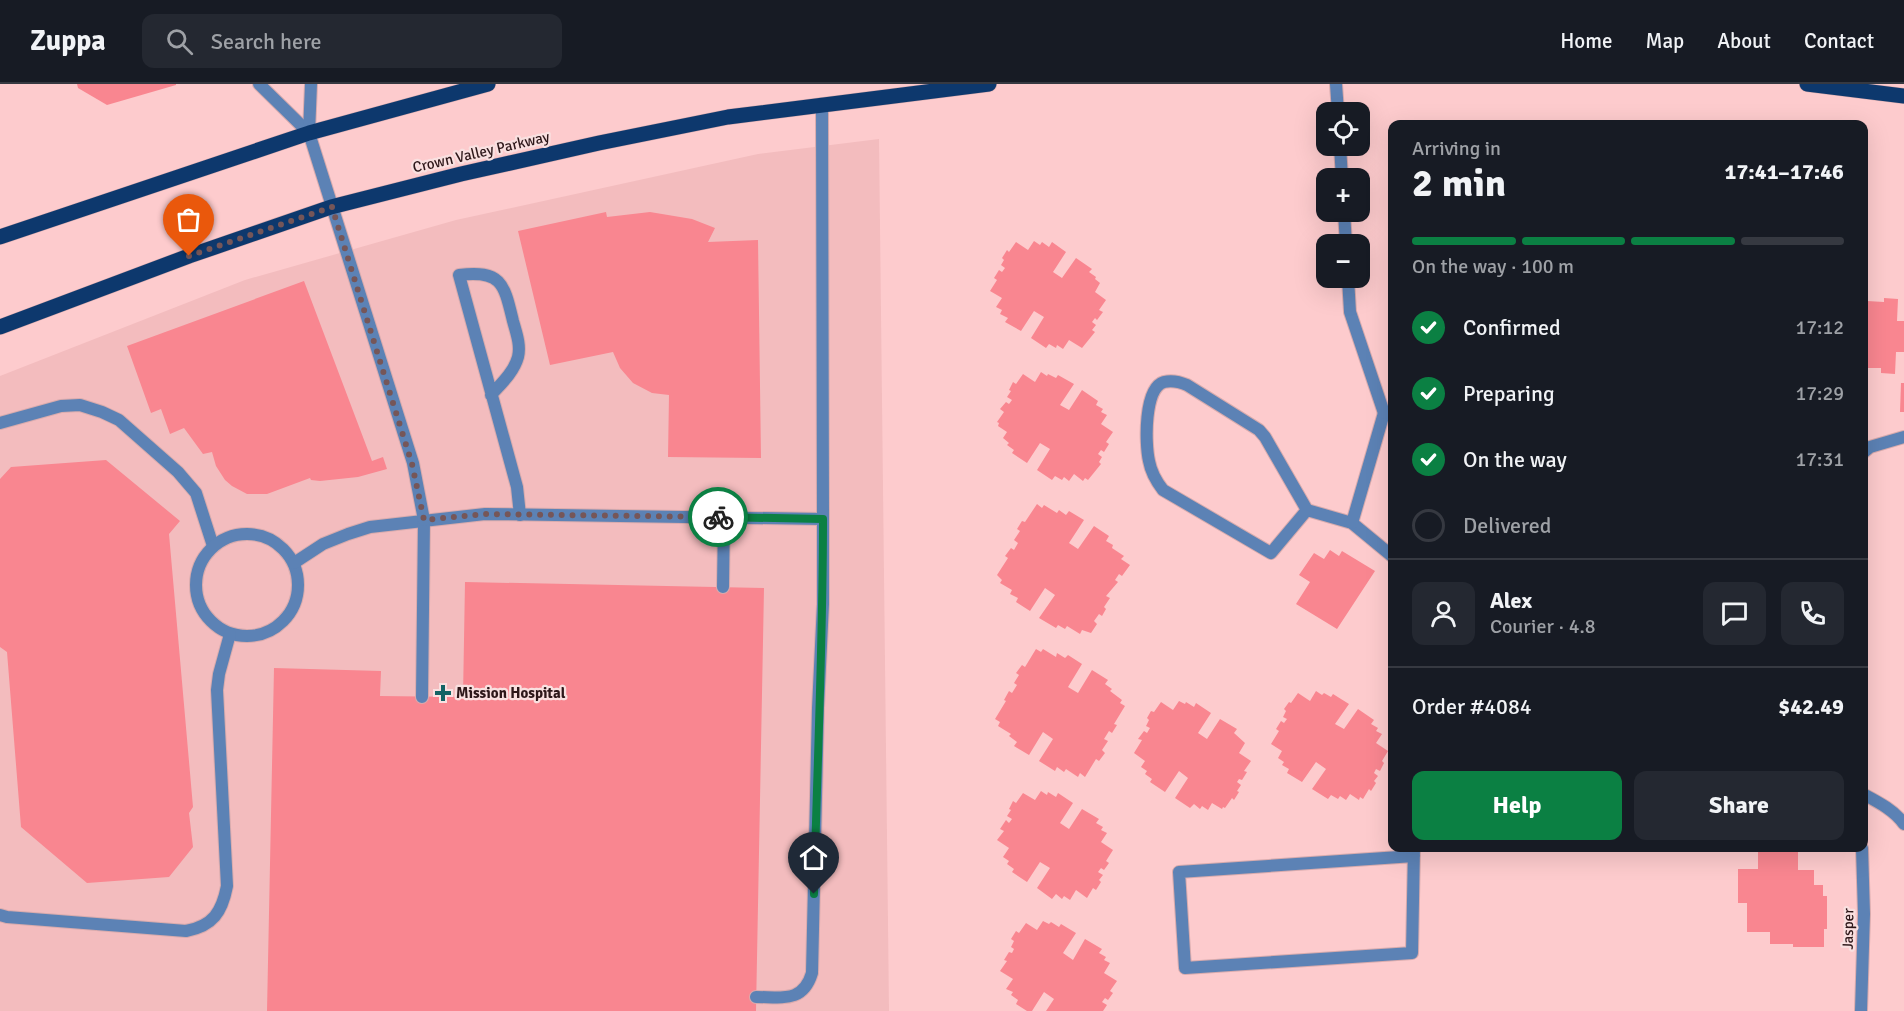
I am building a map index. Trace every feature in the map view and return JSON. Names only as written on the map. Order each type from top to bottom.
[{"type":"main road","points":[[0,237],[309,133],[488,84]]},
{"type":"main road","name":"Crown Valley Parkway","points":[[0,327],[189,256],[332,207],[461,174],[728,117],[989,84]]},
{"type":"main road","points":[[1807,84],[1904,96]]},
{"type":"street","points":[[259,84],[309,133]]},
{"type":"street","points":[[311,84],[309,133],[412,464],[424,520],[422,697]]},
{"type":"street","points":[[1336,84],[1337,102]]},
{"type":"street","points":[[756,997],[789,997],[803,991],[812,973],[818,708],[823,604],[822,104]]},
{"type":"street","points":[[491,395],[515,366],[519,355],[519,345],[506,291],[499,282],[478,272],[459,274],[491,395],[516,487],[520,515]]},
{"type":"street","points":[[1349,288],[1350,312],[1384,413],[1352,523]]},
{"type":"street","points":[[1306,510],[1271,553],[1163,490],[1154,478],[1148,452],[1148,402],[1155,388],[1163,382],[1175,381],[1187,385],[1258,430],[1265,437],[1306,510],[1352,523],[1388,553]]},
{"type":"street","points":[[0,423],[61,406],[80,405],[119,420],[178,471],[196,493],[213,546]]},
{"type":"street","points":[[1868,449],[1904,437]]},
{"type":"street","points":[[294,563],[323,544],[370,527],[485,514],[823,519]]},
{"type":"street","points":[[723,587],[724,517]]},
{"type":"street","points":[[240,535],[272,540],[285,550],[294,563],[299,587],[297,598],[285,620],[276,628],[260,635],[230,634],[214,625],[202,612],[196,595],[196,577],[201,560],[213,546],[226,538],[240,535]]},
{"type":"street","points":[[0,915],[186,931],[198,929],[214,917],[224,905],[227,886],[217,690],[220,665],[230,634]]},
{"type":"street","points":[[1868,796],[1899,817],[1904,825]]},
{"type":"street","points":[[1414,852],[1412,953],[1185,968],[1179,872],[1414,852]]},
{"type":"street","name":"Jasper","points":[[1861,1011],[1864,914],[1862,852]]},
{"type":"shaded area","name":"Mission Hospital","points":[[879,139],[889,1011],[0,1011],[0,376],[245,280],[456,220],[758,154]]},
{"type":"building","points":[[77,84],[176,85],[107,105],[78,88]]},
{"type":"building","points":[[606,212],[607,217],[650,212],[692,219],[715,228],[708,242],[758,240],[761,458],[668,457],[669,395],[652,393],[633,383],[620,368],[613,352],[550,365],[518,231]]},
{"type":"building","points":[[1034,241],[1040,245],[1042,242],[1049,247],[1052,242],[1066,252],[1053,272],[1062,278],[1076,258],[1092,269],[1089,272],[1100,283],[1095,292],[1106,300],[1099,310],[1103,312],[1097,320],[1095,318],[1092,322],[1096,325],[1092,330],[1095,332],[1082,348],[1069,340],[1063,349],[1049,344],[1046,348],[1031,338],[1044,317],[1034,311],[1021,331],[1005,322],[1008,318],[1000,314],[1002,310],[996,307],[1002,298],[990,291],[997,280],[994,278],[999,270],[1002,272],[1005,268],[1001,265],[1004,260],[1002,258],[1016,242],[1028,250]]},
{"type":"building","points":[[304,281],[372,461],[383,457],[387,469],[358,477],[320,481],[310,478],[267,494],[247,494],[225,480],[216,466],[212,452],[203,454],[184,428],[170,434],[161,409],[151,413],[127,346]]},
{"type":"building","points":[[1884,298],[1898,299],[1897,321],[1904,321],[1904,352],[1896,352],[1895,374],[1881,373],[1881,368],[1868,368],[1868,301],[1884,302]]},
{"type":"building","points":[[1041,372],[1056,378],[1058,375],[1074,384],[1060,405],[1069,410],[1082,390],[1098,401],[1096,405],[1103,409],[1101,412],[1107,415],[1101,424],[1113,432],[1106,442],[1109,444],[1104,452],[1101,450],[1098,454],[1102,457],[1099,462],[1101,464],[1088,480],[1085,478],[1083,481],[1074,474],[1069,481],[1064,477],[1062,480],[1055,476],[1052,480],[1037,470],[1050,449],[1040,443],[1027,463],[1012,453],[1014,450],[1003,438],[1007,432],[998,426],[997,422],[1004,412],[1000,409],[1006,402],[1009,404],[1012,400],[1007,397],[1013,382],[1016,384],[1023,374],[1035,382]]},
{"type":"building","points":[[1901,383],[1904,383],[1904,412],[1900,412]]},
{"type":"building","points":[[106,460],[180,521],[169,534],[193,807],[189,813],[193,847],[169,877],[87,883],[21,827],[7,652],[0,647],[0,479],[11,467]]},
{"type":"building","points":[[1037,504],[1042,508],[1044,505],[1057,513],[1059,510],[1066,515],[1069,511],[1084,520],[1069,543],[1078,549],[1094,526],[1109,536],[1106,541],[1124,556],[1121,559],[1130,565],[1122,576],[1119,574],[1115,580],[1118,582],[1106,596],[1110,598],[1104,607],[1106,609],[1102,616],[1099,614],[1094,621],[1097,624],[1091,633],[1082,630],[1080,634],[1067,626],[1065,629],[1058,625],[1056,628],[1039,618],[1055,595],[1045,588],[1030,611],[1016,602],[1018,598],[1010,594],[1012,590],[1000,583],[1002,580],[997,575],[1008,558],[1005,556],[1011,548],[1014,550],[1018,543],[1014,540],[1020,531],[1017,529],[1022,521],[1025,522]]},
{"type":"building","points":[[1330,550],[1339,556],[1342,551],[1375,571],[1337,629],[1296,604],[1310,582],[1299,575],[1314,553],[1324,559]]},
{"type":"building","points":[[465,582],[764,588],[756,1011],[267,1011],[274,668],[381,671],[380,696],[463,697]]},
{"type":"building","points":[[1036,649],[1041,652],[1043,649],[1056,657],[1057,653],[1065,658],[1068,655],[1082,664],[1068,687],[1078,693],[1092,670],[1108,680],[1105,684],[1122,700],[1120,703],[1125,706],[1114,724],[1117,725],[1112,733],[1109,731],[1104,739],[1108,741],[1102,750],[1105,753],[1099,761],[1096,759],[1085,777],[1080,773],[1078,777],[1066,769],[1064,772],[1057,767],[1055,771],[1039,761],[1053,739],[1043,732],[1029,755],[1014,746],[1017,742],[1009,736],[1011,734],[998,726],[1000,722],[995,719],[1009,691],[1012,693],[1017,685],[1014,683],[1019,675],[1016,673],[1022,665],[1025,667]]},
{"type":"building","points":[[1316,691],[1331,697],[1333,694],[1349,704],[1335,724],[1344,729],[1358,709],[1374,720],[1371,724],[1378,728],[1376,731],[1382,734],[1376,743],[1388,751],[1382,761],[1384,763],[1380,771],[1376,769],[1374,773],[1378,776],[1374,781],[1376,783],[1363,799],[1360,797],[1359,800],[1350,794],[1346,800],[1340,796],[1338,799],[1331,795],[1328,799],[1312,789],[1326,769],[1316,762],[1302,782],[1287,773],[1289,769],[1282,765],[1284,762],[1278,758],[1282,751],[1271,744],[1279,731],[1276,729],[1281,721],[1284,723],[1287,719],[1283,717],[1286,711],[1284,709],[1289,702],[1291,703],[1298,693],[1310,701]]},
{"type":"building","points":[[1179,701],[1194,707],[1196,703],[1211,713],[1198,733],[1207,739],[1220,719],[1237,729],[1234,733],[1245,743],[1239,753],[1251,761],[1244,771],[1247,772],[1242,780],[1239,779],[1237,782],[1241,785],[1237,791],[1239,792],[1225,808],[1222,809],[1212,803],[1208,810],[1202,806],[1200,809],[1194,804],[1190,808],[1175,798],[1188,778],[1179,771],[1165,792],[1150,782],[1152,779],[1141,767],[1145,761],[1134,753],[1142,740],[1138,739],[1144,731],[1147,733],[1150,728],[1146,726],[1151,711],[1154,712],[1161,702],[1173,710]]},
{"type":"building","points":[[1041,791],[1056,797],[1058,793],[1073,803],[1060,823],[1069,829],[1082,809],[1099,819],[1096,823],[1103,827],[1101,830],[1107,833],[1101,842],[1113,850],[1106,861],[1109,863],[1104,870],[1101,868],[1098,872],[1103,875],[1099,880],[1101,882],[1096,890],[1093,888],[1087,898],[1076,890],[1070,900],[1064,896],[1062,899],[1056,894],[1052,899],[1037,888],[1050,868],[1040,862],[1027,882],[1012,872],[1014,869],[1003,857],[1009,848],[997,840],[1004,831],[1000,829],[1006,820],[1009,823],[1012,819],[1007,816],[1013,801],[1016,803],[1023,793],[1035,800]]},
{"type":"building","points":[[1758,852],[1798,852],[1798,870],[1814,870],[1814,885],[1823,885],[1823,896],[1827,896],[1827,929],[1824,929],[1824,947],[1770,944],[1770,932],[1747,932],[1747,903],[1738,903],[1738,869],[1758,869]]},
{"type":"building","points":[[1043,921],[1049,924],[1051,922],[1059,927],[1061,924],[1076,933],[1063,953],[1073,960],[1085,939],[1102,949],[1099,953],[1106,957],[1104,960],[1110,963],[1104,973],[1117,981],[1110,991],[1113,993],[1108,1000],[1105,998],[1102,1002],[1107,1005],[1103,1011],[1046,1011],[1054,999],[1044,992],[1032,1011],[1027,1011],[1016,1004],[1018,1000],[1011,995],[1013,992],[1006,989],[1013,979],[1000,971],[1007,961],[1004,960],[1009,952],[1012,953],[1014,949],[1011,947],[1014,941],[1011,939],[1016,931],[1019,933],[1026,923],[1037,930]]},
{"type":"way so far","points":[[189,256],[332,207],[412,464],[424,520],[485,514],[718,517]]},
{"type":"place","name":"Mission Hospital","points":[[443,693]]},
{"type":"route","points":[[718,517],[823,519],[823,604],[814,894]]}]
